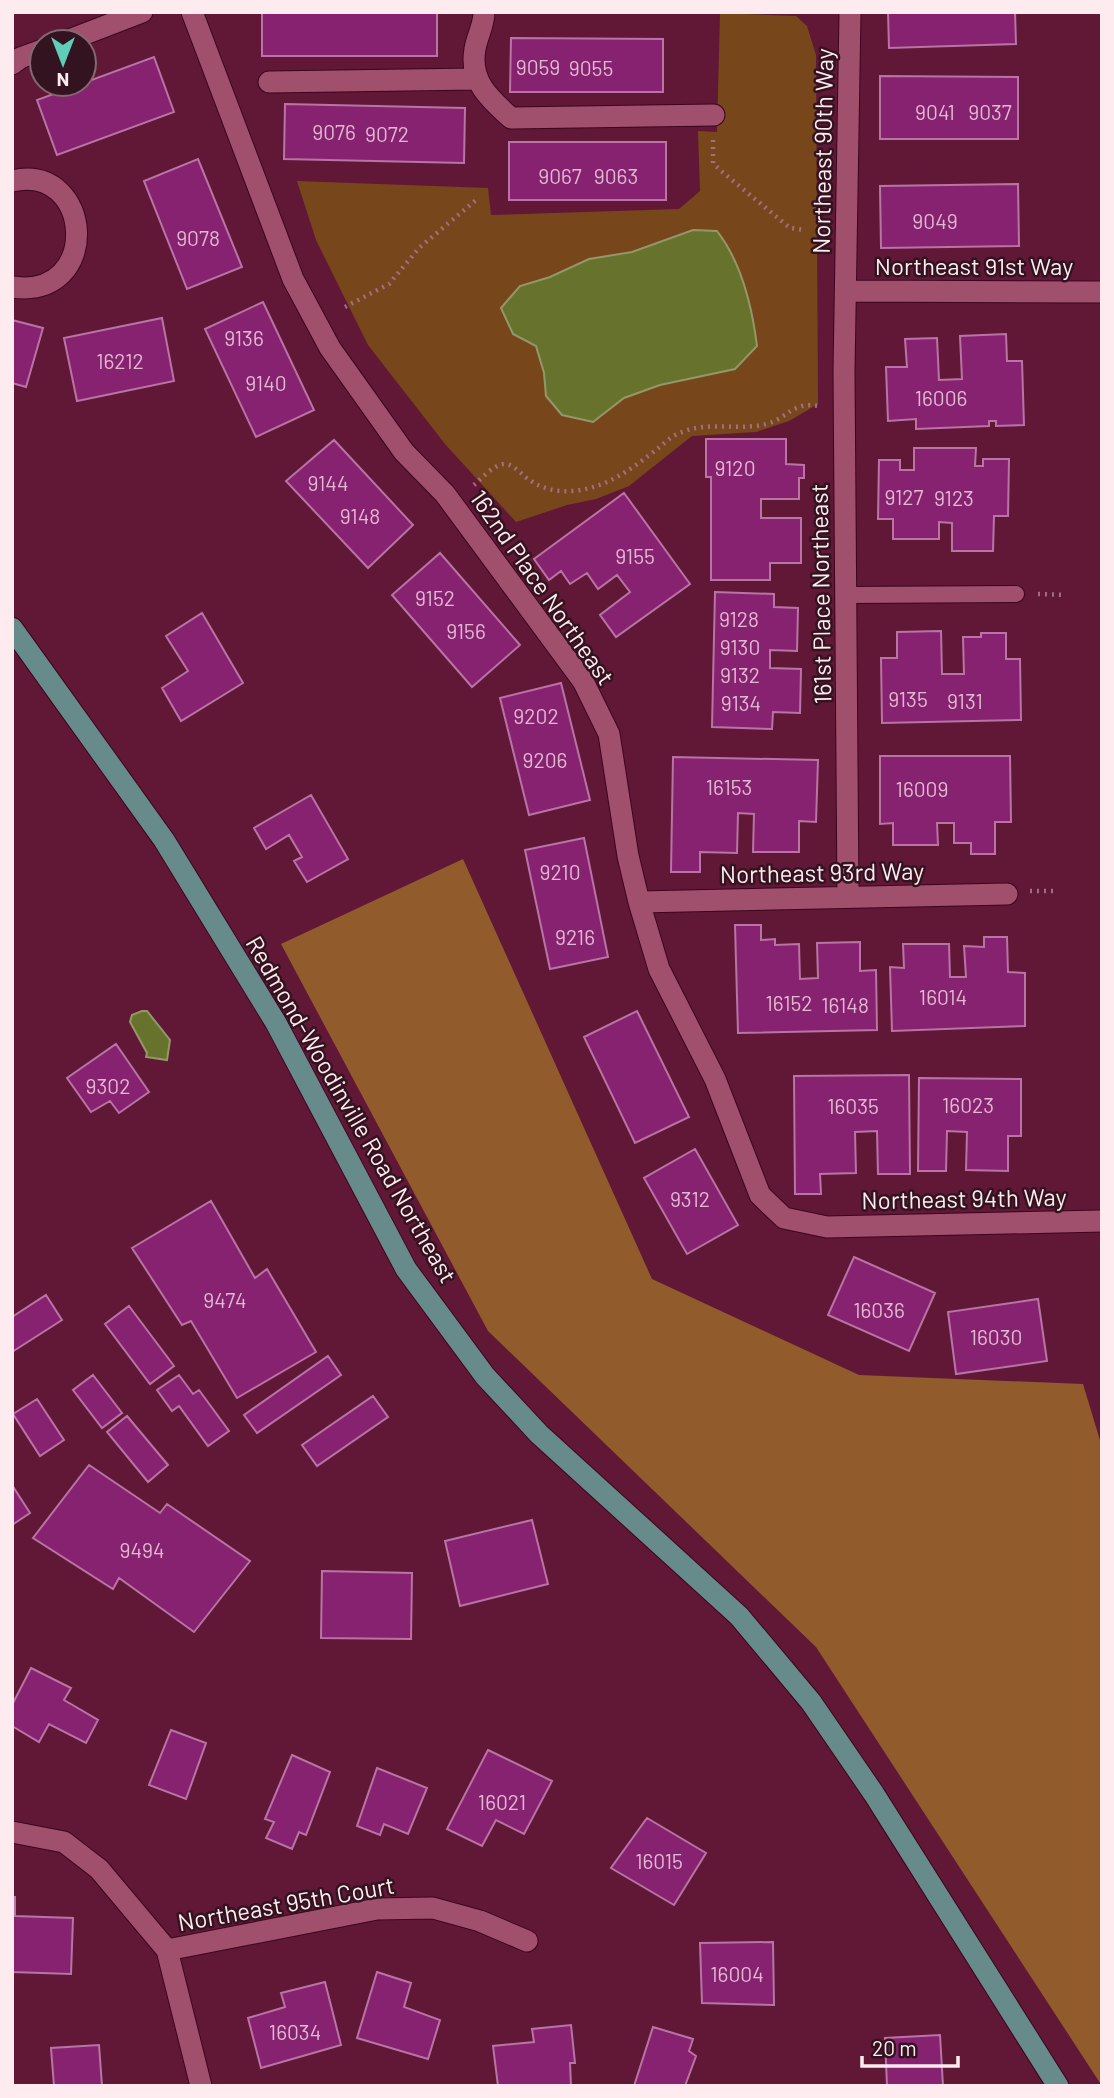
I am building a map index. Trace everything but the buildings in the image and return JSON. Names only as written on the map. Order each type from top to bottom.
[{"type":"main road","name":"Redmond-Woodinville Road Northeast","points":[[12,628],[164,840],[276,1023],[407,1269],[485,1376],[539,1434],[739,1616],[811,1702],[874,1794],[1058,2086]]},
{"type":"street","points":[[98,29],[142,12]]},
{"type":"street","name":"162nd Place Northeast","points":[[192,12],[293,279],[330,348],[404,452],[445,494],[583,681],[609,734],[628,856],[659,969],[715,1079],[760,1195],[784,1218],[827,1227]]},
{"type":"street","points":[[484,12],[484,22],[475,51],[476,79],[491,100],[511,118],[710,115]]},
{"type":"street","name":"Northeast 90th Way","points":[[847,291],[846,161],[850,12]]},
{"type":"street","points":[[12,64],[28,55]]},
{"type":"street","points":[[269,82],[476,79]]},
{"type":"street","points":[[12,181],[22,178],[41,181],[58,190],[71,204],[78,222],[78,242],[72,259],[60,275],[44,285],[25,289],[12,287]]},
{"type":"street","name":"Northeast 91st Way","points":[[847,291],[1102,292]]},
{"type":"street","name":"161st Place Northeast","points":[[847,291],[844,372],[848,897]]},
{"type":"street","name":"Northeast 93rd Way","points":[[639,902],[1014,893]]},
{"type":"street","name":"Northeast 94th Way","points":[[827,1227],[1102,1221]]},
{"type":"street","name":"Northeast 95th Court","points":[[12,1832],[64,1842],[99,1869],[167,1950],[377,1909],[433,1908],[480,1921],[527,1941]]},
{"type":"street","points":[[167,1950],[201,2086]]},
{"type":"lane","points":[[846,595],[1016,594]]},
{"type":"path","points":[[710,115],[713,163],[790,228],[805,230]]},
{"type":"path","points":[[345,307],[389,284],[419,248],[476,200]]},
{"type":"path","points":[[474,485],[503,464],[513,466],[528,480],[545,489],[571,491],[601,485],[622,476],[678,433],[698,426],[764,425],[800,405],[818,405],[827,414]]},
{"type":"path","points":[[1014,893],[1054,891]]},
{"type":"shaded area","points":[[720,13],[796,16],[807,26],[816,55],[818,404],[789,421],[756,432],[692,436],[629,486],[596,499],[567,505],[516,522],[445,444],[368,345],[316,240],[297,181],[488,188],[491,215],[679,209],[700,191],[698,131],[717,132]]},
{"type":"shaded area","points":[[693,230],[717,231],[726,243],[749,300],[757,346],[735,369],[660,385],[624,398],[593,422],[562,415],[546,396],[544,373],[536,346],[513,334],[501,308],[520,286],[550,277],[589,259],[632,252]]},
{"type":"shaded area","points":[[463,859],[652,1279],[859,1375],[1083,1384],[1102,1447],[1102,2086],[816,1647],[488,1331],[281,944]]},
{"type":"shaded area","points":[[147,1011],[170,1040],[167,1060],[146,1057],[147,1053],[130,1022],[132,1015]]}]
